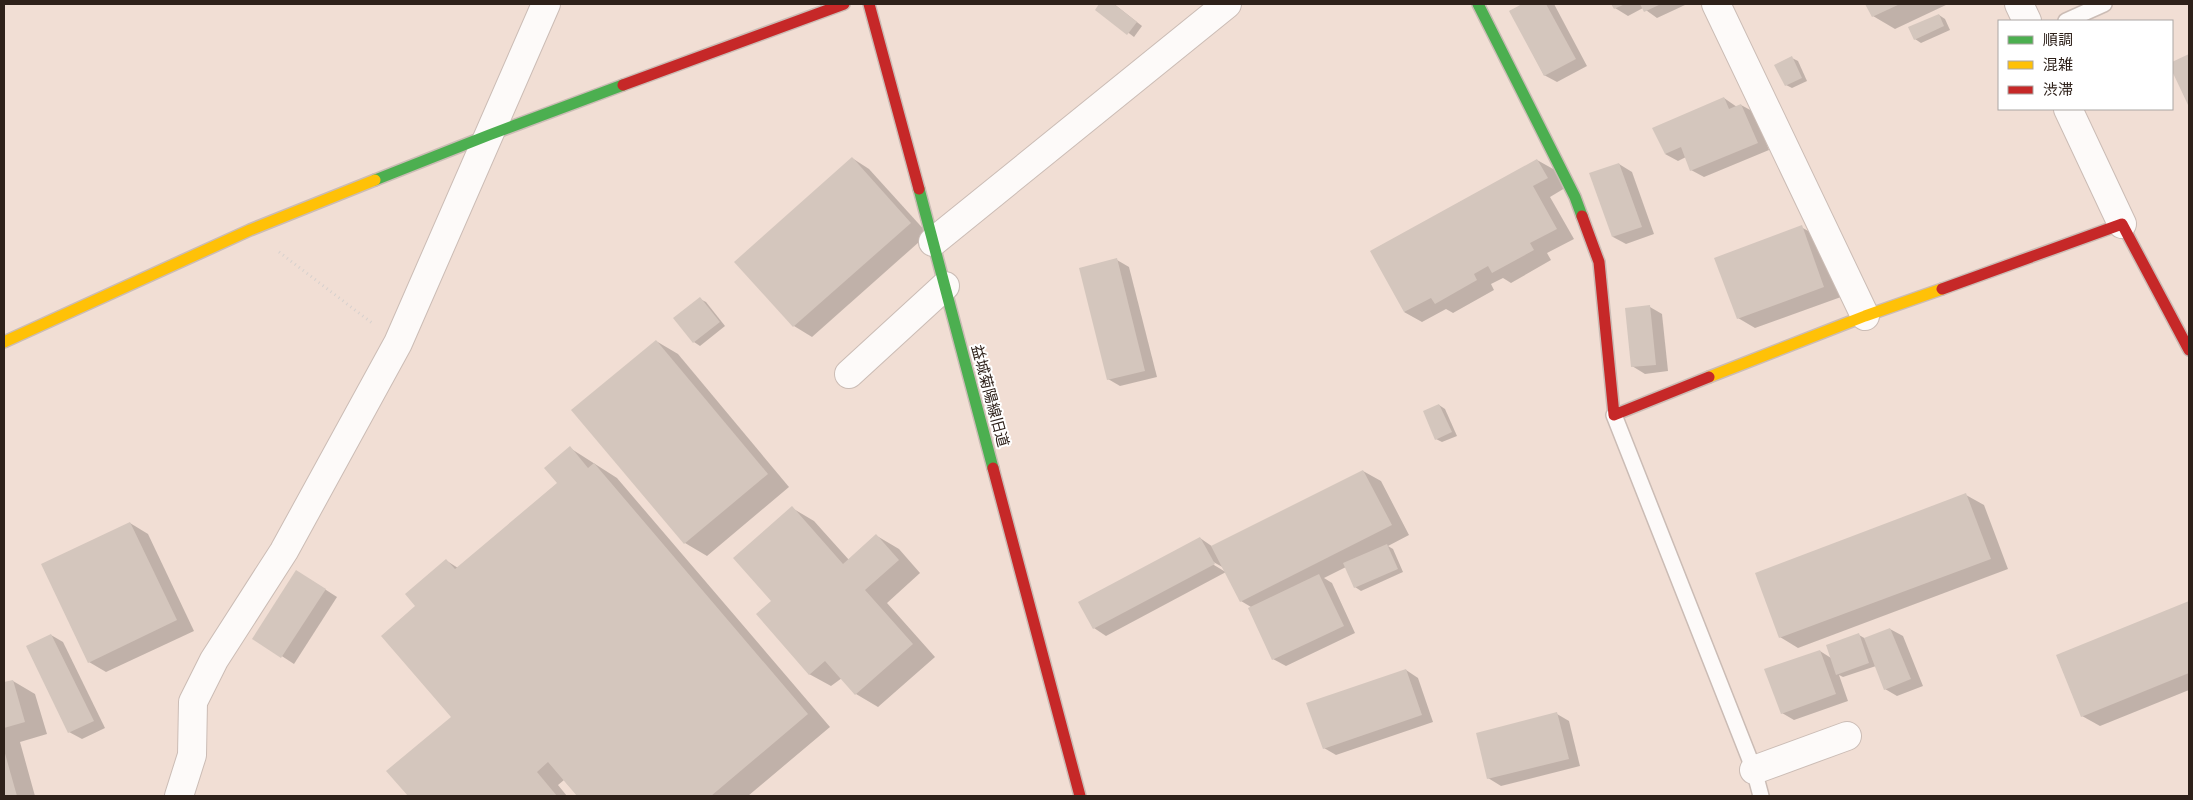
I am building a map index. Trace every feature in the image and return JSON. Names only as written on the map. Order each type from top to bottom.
[{"type":"street","points":[[179,796],[192,755],[193,702],[214,660],[284,551],[398,343],[546,4]]},
{"type":"street","points":[[4,342],[250,230],[489,135],[844,4]]},
{"type":"street","name":"益城菊陽線旧道","points":[[868,4],[1080,796]]},
{"type":"street","points":[[933,242],[1227,4]]},
{"type":"street","points":[[1478,4],[1575,197],[1599,262],[1614,415],[1865,316],[2122,224]]},
{"type":"street","points":[[1716,4],[1865,316]]},
{"type":"street","points":[[2019,4],[2027,20]]},
{"type":"street","points":[[2068,110],[2122,224],[2189,350]]},
{"type":"street","points":[[849,374],[945,286]]},
{"type":"street","points":[[1754,770],[1847,736]]},
{"type":"lane","points":[[2068,20],[2104,4]]},
{"type":"lane","points":[[1614,415],[1754,770],[1761,796]]},
{"type":"path","points":[[250,230],[398,343]]},
{"type":"building","points":[[1099,4],[1114,4],[1137,22],[1127,35],[1095,10]]},
{"type":"building","points":[[1522,4],[1546,4],[1576,59],[1544,76],[1509,11]]},
{"type":"building","points":[[1611,4],[1625,4],[1614,9]]},
{"type":"building","points":[[1640,4],[1661,4],[1644,12]]},
{"type":"building","points":[[1865,4],[1900,4],[1872,17]]},
{"type":"building","points":[[1939,14],[1944,26],[1914,40],[1908,27]]},
{"type":"building","points":[[2189,54],[2189,107],[2173,73],[2173,62]]},
{"type":"building","points":[[1792,56],[1802,78],[1785,86],[1774,65]]},
{"type":"building","points":[[1724,97],[1729,109],[1741,104],[1758,143],[1690,171],[1681,147],[1665,154],[1652,128]]},
{"type":"building","points":[[852,157],[911,223],[793,327],[734,262]]},
{"type":"building","points":[[1537,159],[1548,178],[1533,186],[1557,229],[1530,243],[1534,250],[1492,273],[1488,266],[1474,274],[1477,280],[1435,304],[1431,298],[1404,312],[1370,251]]},
{"type":"building","points":[[1619,163],[1642,227],[1612,237],[1589,173]]},
{"type":"building","points":[[1802,225],[1824,287],[1737,319],[1714,258]]},
{"type":"building","points":[[1117,258],[1145,371],[1107,380],[1079,268]]},
{"type":"building","points":[[700,297],[720,322],[693,343],[673,318]]},
{"type":"building","points":[[1650,305],[1656,365],[1631,367],[1625,308]]},
{"type":"building","points":[[656,340],[768,474],[684,544],[571,410]]},
{"type":"building","points":[[1439,404],[1452,432],[1435,440],[1423,411]]},
{"type":"building","points":[[570,446],[588,468],[594,463],[808,714],[711,796],[577,796],[548,762],[537,772],[557,796],[408,796],[386,771],[451,717],[381,636],[415,606],[405,594],[446,559],[455,569],[557,483],[544,468]]},
{"type":"building","points":[[1363,470],[1392,525],[1240,602],[1211,546]]},
{"type":"building","points":[[1966,493],[1991,559],[1779,638],[1755,573]]},
{"type":"building","points":[[792,506],[843,564],[876,534],[899,560],[865,590],[913,644],[855,695],[825,661],[809,675],[756,614],[771,601],[733,558]]},
{"type":"building","points":[[130,522],[177,620],[88,663],[41,564]]},
{"type":"building","points":[[1200,537],[1215,564],[1093,629],[1078,602]]},
{"type":"building","points":[[1387,544],[1398,569],[1354,588],[1343,563]]},
{"type":"building","points":[[296,570],[326,589],[281,658],[252,639]]},
{"type":"building","points":[[1319,574],[1344,626],[1272,660],[1248,608]]},
{"type":"building","points":[[2189,601],[2189,673],[2081,717],[2056,655]]},
{"type":"building","points":[[1890,628],[1911,679],[1884,690],[1864,638]]},
{"type":"building","points":[[1859,633],[1869,663],[1836,675],[1826,645]]},
{"type":"building","points":[[51,634],[94,721],[68,733],[26,646]]},
{"type":"building","points":[[1820,650],[1836,694],[1781,714],[1764,669]]},
{"type":"building","points":[[1406,669],[1422,715],[1323,749],[1306,703]]},
{"type":"building","points":[[13,680],[25,722],[4,728],[4,682]]},
{"type":"building","points":[[1557,712],[1569,759],[1487,779],[1476,733]]},
{"type":"building","points":[[4,750],[17,796],[4,796]]},
{"type":"traffic: fast","points":[[1478,4],[1575,197],[1582,216]]},
{"type":"traffic: fast","points":[[375,180],[623,85]]},
{"type":"traffic: fast","points":[[919,189],[993,468]]},
{"type":"traffic: slow","points":[[4,342],[250,230],[375,180]]},
{"type":"traffic: slow","points":[[1709,377],[1865,316],[1942,289]]},
{"type":"traffic: jam","points":[[623,85],[844,4]]},
{"type":"traffic: jam","points":[[869,4],[919,189]]},
{"type":"traffic: jam","points":[[1582,216],[1599,262],[1614,415],[1709,377]]},
{"type":"traffic: jam","points":[[1942,289],[2122,224],[2189,350]]},
{"type":"traffic: jam","points":[[993,468],[1080,796]]}]
